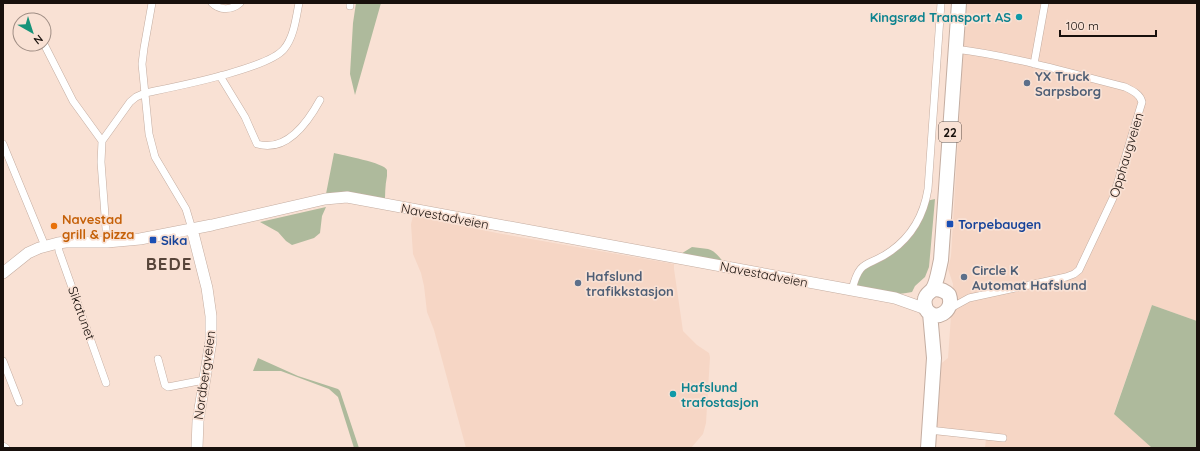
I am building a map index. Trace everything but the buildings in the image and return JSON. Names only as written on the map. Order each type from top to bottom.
[{"type":"highway","name":"22","points":[[928,448],[934,358],[941,305],[941,260],[958,3]]},
{"type":"highway","name":"22","points":[[941,260],[930,292],[924,301],[941,305]]},
{"type":"highway","points":[[930,292],[939,289],[941,305]]},
{"type":"street","name":"Nordbergveien","points":[[152,3],[142,64],[150,134],[155,157],[182,201],[190,218],[207,288],[211,316],[211,341],[198,421],[197,448]]},
{"type":"street","points":[[212,3],[215,7],[232,9],[240,3]]},
{"type":"street","points":[[107,242],[101,162],[102,141],[130,102],[136,97],[145,93],[220,76],[270,59],[279,54],[290,40],[299,3]]},
{"type":"street","points":[[852,290],[858,271],[864,265],[891,252],[906,238],[914,227],[926,201],[941,3]]},
{"type":"street","points":[[1034,64],[1045,3]]},
{"type":"street","name":"Opphaugveien","points":[[955,49],[975,51],[1034,64],[1125,88],[1138,95],[1142,102],[1113,198],[1103,222],[1079,270],[1066,277],[969,298]]},
{"type":"street","points":[[48,52],[73,101],[102,141]]},
{"type":"street","points":[[220,76],[245,117],[257,144],[263,146],[276,145],[296,133],[313,113],[320,100]]},
{"type":"street","points":[[3,144],[45,246]]},
{"type":"street","name":"Navestadveien","points":[[3,273],[28,253],[45,246],[58,243],[107,242],[140,239],[325,199],[347,198],[895,298],[941,305]]},
{"type":"street","name":"Sikatunet","points":[[58,243],[59,251],[106,383]]},
{"type":"street","name":"Navestadveien","points":[[895,298],[930,292]]},
{"type":"street","points":[[941,305],[969,298]]},
{"type":"street","points":[[941,305],[969,298]]},
{"type":"street","points":[[158,359],[165,385],[168,387],[204,380]]},
{"type":"street","points":[[3,361],[19,402]]},
{"type":"street","points":[[929,430],[1003,438]]},
{"type":"shaded area","points":[[966,3],[1197,3],[1197,321],[1152,305],[1114,413],[1152,448],[985,448],[986,439],[933,435],[938,366],[948,358],[953,284],[948,269],[951,256]]},
{"type":"shaded area","points":[[413,216],[497,233],[674,264],[683,331],[697,345],[709,353],[710,357],[706,423],[703,434],[691,448],[466,448],[434,330],[427,312],[421,273],[413,254],[411,224]]},
{"type":"green space","points":[[356,3],[381,3],[355,95],[350,74],[353,23]]},
{"type":"green space","points":[[334,153],[371,162],[384,167],[387,170],[385,204],[325,199]]},
{"type":"green space","points":[[935,199],[929,267],[925,277],[915,286],[912,292],[882,294],[852,290],[859,271],[905,238],[926,201]]},
{"type":"green space","points":[[326,207],[322,216],[320,233],[314,238],[292,245],[278,232],[260,222]]},
{"type":"green space","points":[[692,247],[711,250],[719,256],[726,267],[676,257]]},
{"type":"green space","points":[[1152,305],[1197,321],[1197,448],[1152,448],[1114,414]]},
{"type":"green space","points":[[258,358],[298,376],[338,389],[340,391],[359,448],[354,448],[338,397],[329,389],[281,371],[253,371]]},
{"type":"place","name":"Kingsrød Transport AS","points":[[1019,17]]},
{"type":"place","name":"YX Truck Sarpsborg","points":[[1027,83]]},
{"type":"place","name":"Torpebaugen","points":[[950,224]]},
{"type":"place","name":"Navestad grill & pizza","points":[[54,226]]},
{"type":"place","name":"Sika","points":[[153,240]]},
{"type":"place","name":"Circle K Automat Hafslund","points":[[964,277]]},
{"type":"place","name":"Hafslund trafikkstasjon","points":[[578,283]]},
{"type":"place","name":"Hafslund trafostasjon","points":[[673,394]]},
{"type":"district","name":"BEDE","points":[[169,263]]}]
